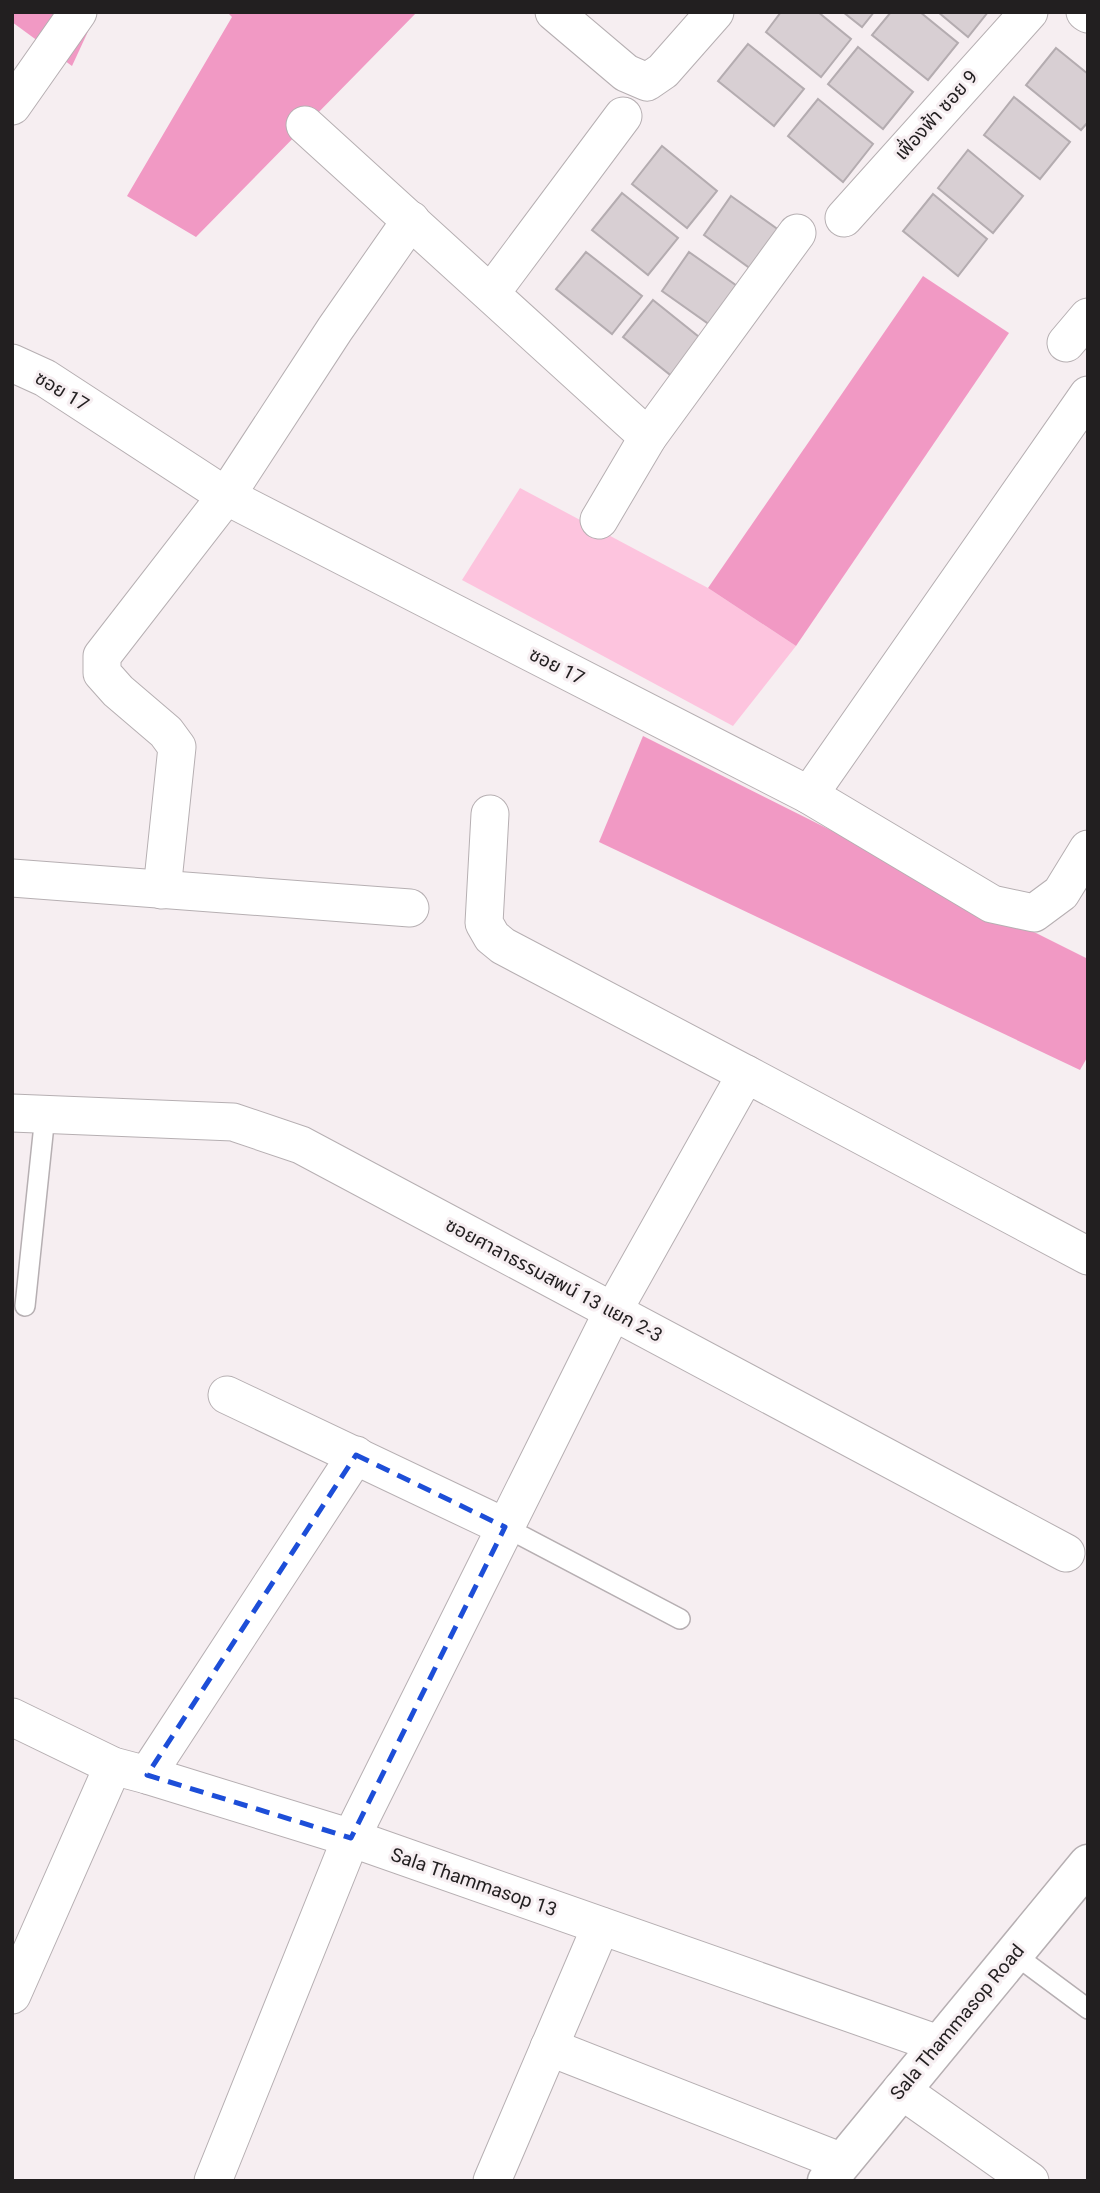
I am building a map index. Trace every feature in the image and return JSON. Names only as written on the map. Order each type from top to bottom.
[{"type":"street","points":[[12,106],[78,12]]},
{"type":"street","points":[[554,12],[626,73],[647,82],[663,71],[715,12]]},
{"type":"street","name":"เฟื่องฟ้า ซอย 9","points":[[844,218],[1029,12]]},
{"type":"street","points":[[491,293],[623,116]]},
{"type":"street","points":[[305,125],[648,437]]},
{"type":"street","points":[[162,890],[177,747],[166,732],[118,691],[102,673],[102,656],[226,496],[335,329],[411,220]]},
{"type":"street","points":[[599,520],[648,437],[797,233]]},
{"type":"street","name":"ซอย 17","points":[[12,363],[45,378],[226,496],[809,795],[992,904],[1034,912],[1061,893],[1088,849]]},
{"type":"street","points":[[809,795],[1088,395]]},
{"type":"street","points":[[490,814],[484,923],[492,937],[503,946],[1088,1256]]},
{"type":"street","points":[[12,878],[410,908]]},
{"type":"street","points":[[213,2181],[351,1838],[613,1311],[746,1074]]},
{"type":"street","name":"ซอยศาลาธรรมสพน์ 13 แยก 2-3","points":[[29,1114],[233,1122],[301,1145],[1066,1553]]},
{"type":"street","points":[[227,1395],[505,1527]]},
{"type":"street","points":[[12,1995],[130,1770],[356,1455]]},
{"type":"street","name":"Sala Thammasop 13","points":[[12,1717],[130,1770],[351,1838],[938,2044]]},
{"type":"street","name":"Sala Thammasop Road","points":[[835,2171],[1088,1864]]},
{"type":"street","points":[[492,2181],[601,1926]]},
{"type":"street","points":[[549,2047],[835,2171]]},
{"type":"street","points":[[901,2090],[1030,2181]]},
{"type":"lane","points":[[24,1306],[29,1114]]},
{"type":"lane","points":[[505,1527],[680,1619]]},
{"type":"lane","points":[[1014,1954],[1088,2009]]},
{"type":"highlighted area","points":[[356,1455],[505,1527],[351,1838],[147,1775]]},
{"type":"shaded area","points":[[12,12],[97,12],[72,66],[12,22]]},
{"type":"shaded area","points":[[227,12],[417,12],[196,237],[127,196],[232,17]]},
{"type":"shaded area","points":[[923,276],[1009,333],[796,646],[708,588]]},
{"type":"shaded area","points":[[520,488],[708,588],[796,646],[733,726],[462,580]]},
{"type":"shaded area","points":[[643,736],[1088,959],[1088,1056],[1080,1070],[599,842]]},
{"type":"building","points":[[781,12],[818,12],[851,39],[821,77],[766,32]]},
{"type":"building","points":[[843,12],[874,12],[862,27]]},
{"type":"building","points":[[891,12],[920,12],[958,43],[928,80],[872,35]]},
{"type":"building","points":[[938,12],[988,12],[968,37]]},
{"type":"building","points":[[748,44],[804,89],[774,126],[718,81]]},
{"type":"building","points":[[858,47],[913,92],[883,129],[828,84]]},
{"type":"building","points":[[1056,48],[1088,74],[1088,122],[1081,130],[1026,85]]},
{"type":"building","points":[[1014,97],[1070,142],[1040,179],[984,135]]},
{"type":"building","points":[[818,99],[873,144],[843,182],[788,136]]},
{"type":"building","points":[[662,146],[717,191],[687,228],[632,184]]},
{"type":"building","points":[[968,150],[1023,196],[993,233],[938,188]]},
{"type":"building","points":[[622,193],[678,238],[648,275],[592,230]]},
{"type":"building","points":[[933,194],[987,239],[958,276],[903,231]]},
{"type":"building","points":[[731,196],[790,238],[762,277],[704,235]]},
{"type":"building","points":[[586,252],[642,296],[612,334],[556,289]]},
{"type":"building","points":[[689,252],[747,293],[720,332],[662,291]]},
{"type":"building","points":[[653,300],[709,345],[679,382],[623,337]]}]
